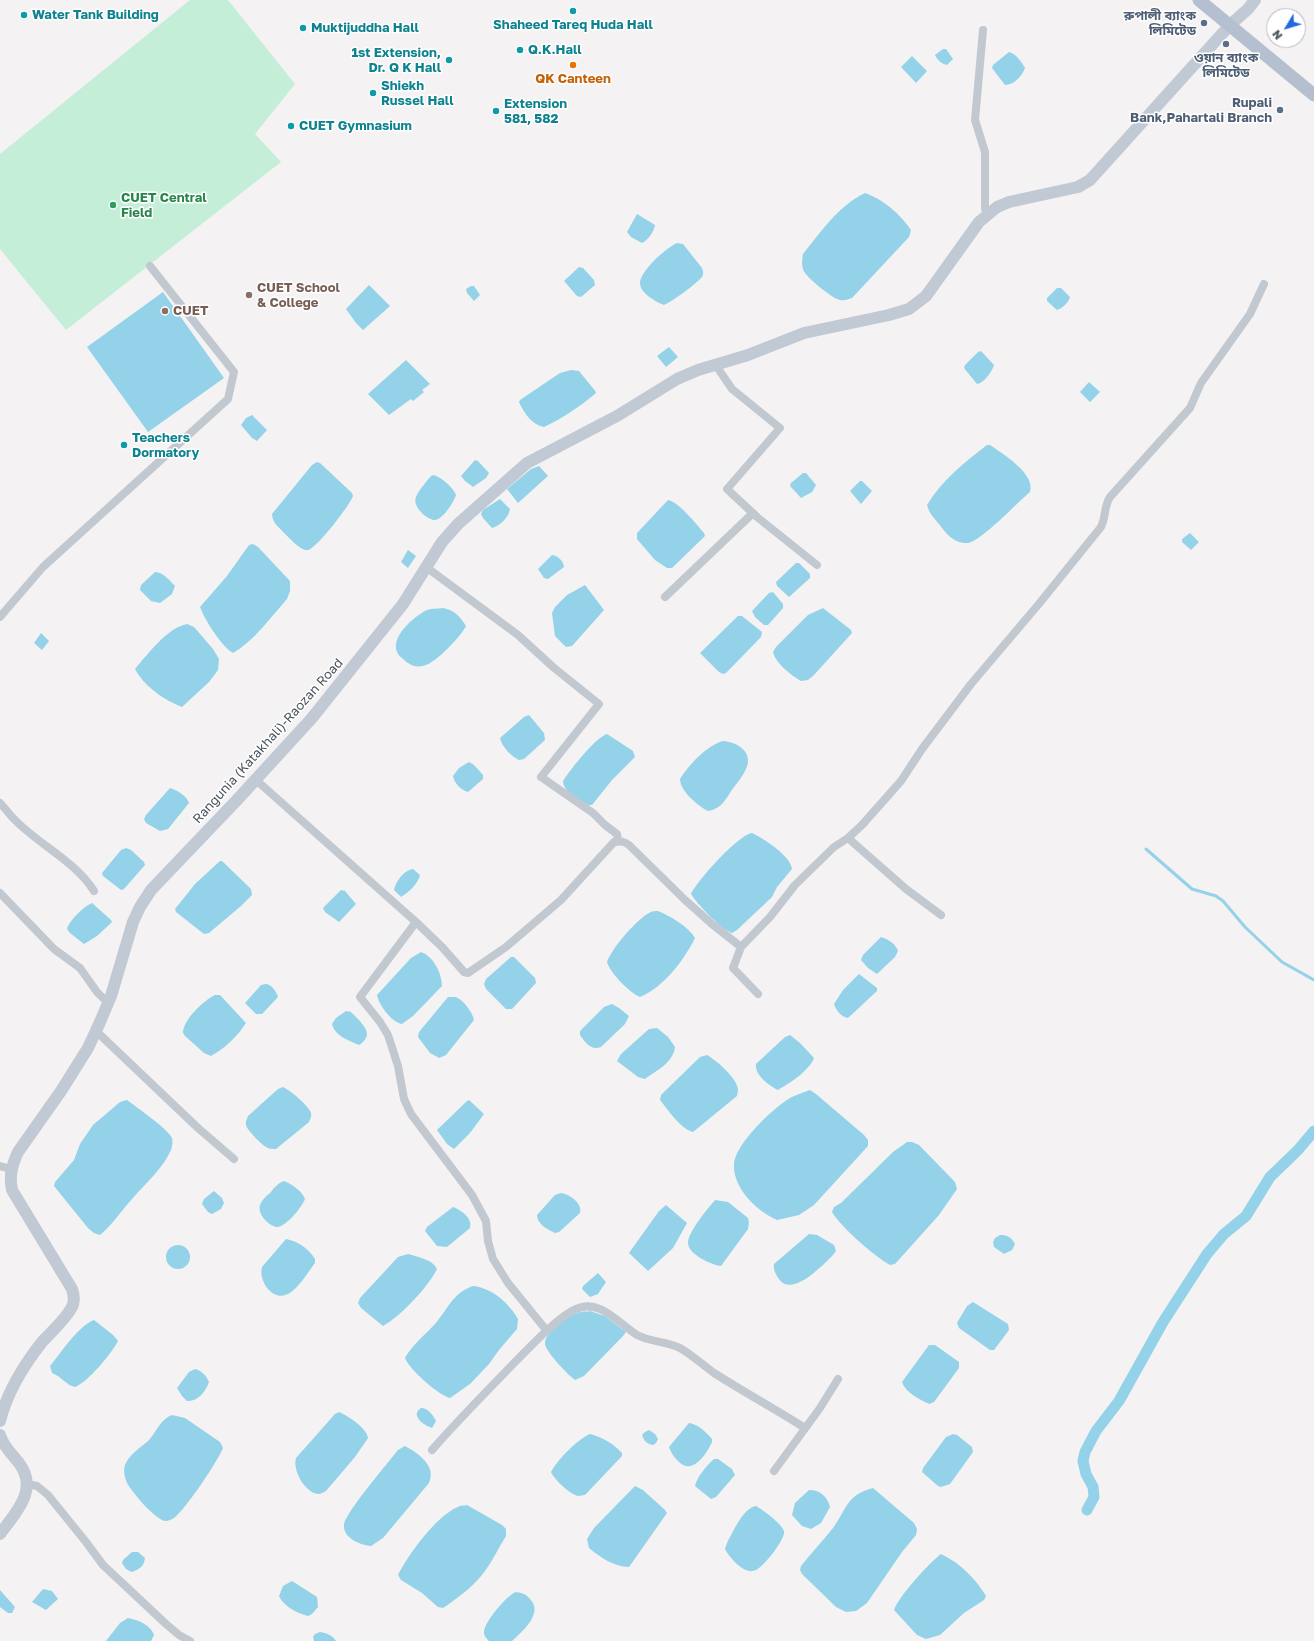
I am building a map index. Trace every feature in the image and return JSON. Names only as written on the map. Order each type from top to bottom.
[{"type":"main road","points":[[1198,0],[1314,95]]},
{"type":"main road","name":"Rangunia (Katakhali)-Raozan Road","points":[[0,1421],[7,1400],[18,1379],[34,1354],[72,1307],[74,1294],[16,1197],[6,1168],[88,1048],[108,1003],[128,935],[144,901],[159,881],[256,780],[340,684],[403,604],[442,542],[458,524],[527,463],[617,416],[678,379],[698,370],[748,355],[804,333],[889,315],[909,309],[926,296],[979,222],[997,207],[1009,202],[1078,187],[1090,180],[1230,25],[1248,9],[1255,0]]},
{"type":"main road","points":[[0,1435],[2,1441],[25,1473],[27,1484],[24,1500],[0,1534]]},
{"type":"street","points":[[982,30],[975,120],[985,152],[985,209],[988,214]]},
{"type":"street","points":[[0,617],[43,567],[228,399],[234,372],[150,266]]},
{"type":"street","points":[[758,994],[733,968],[741,947],[770,917],[795,885],[834,847],[848,838],[862,825],[901,781],[922,749],[971,684],[1038,605],[1100,526],[1110,497],[1190,408],[1202,383],[1250,314],[1264,284]]},
{"type":"street","points":[[715,364],[732,389],[780,428],[727,489],[817,565]]},
{"type":"street","points":[[665,596],[753,512]]},
{"type":"street","points":[[426,567],[518,635],[553,667],[599,704],[541,777],[593,813],[617,834],[618,841]]},
{"type":"street","points":[[256,780],[416,922],[443,948],[464,972],[468,973],[506,947],[561,900],[614,842],[618,841],[624,841],[629,845],[685,900],[741,947]]},
{"type":"street","points":[[0,803],[14,820],[82,876],[94,892]]},
{"type":"street","points":[[848,838],[906,890],[941,915]]},
{"type":"street","points":[[0,893],[54,949],[80,968],[97,992],[108,1003]]},
{"type":"street","points":[[416,922],[360,997],[388,1035],[398,1066],[404,1099],[411,1114],[472,1195],[486,1221],[492,1259],[508,1283],[547,1331]]},
{"type":"street","points":[[96,1031],[198,1128],[234,1159]]},
{"type":"street","points":[[432,1450],[459,1419],[547,1331],[576,1308],[593,1307],[605,1311],[637,1335],[647,1340],[666,1343],[680,1348],[712,1372],[805,1428]]},
{"type":"street","points":[[774,1471],[838,1379]]},
{"type":"street","points":[[27,1484],[37,1486],[48,1495],[103,1565],[166,1624],[186,1640]]},
{"type":"green space","name":"CUET Central Field","points":[[190,0],[228,0],[295,84],[255,134],[281,162],[66,330],[0,249],[0,154]]},
{"type":"water","points":[[943,49],[946,49],[953,59],[947,65],[940,62],[935,55]]},
{"type":"water","points":[[1009,52],[1018,58],[1025,68],[1017,80],[1005,85],[992,68],[993,65]]},
{"type":"water","points":[[912,56],[927,71],[916,83],[901,67]]},
{"type":"water","points":[[865,193],[885,203],[902,218],[911,230],[909,237],[852,298],[840,300],[821,288],[805,273],[802,266],[803,254],[823,228],[838,212],[855,198]]},
{"type":"water","points":[[637,214],[655,225],[650,236],[642,243],[631,237],[627,232]]},
{"type":"water","points":[[677,243],[683,244],[702,268],[703,275],[690,288],[664,305],[645,294],[640,283],[641,278],[649,266],[661,254]]},
{"type":"water","points":[[579,267],[583,268],[594,280],[595,285],[581,297],[577,296],[564,281]]},
{"type":"water","points":[[369,285],[390,306],[363,330],[346,309]]},
{"type":"water","points":[[474,286],[480,295],[474,301],[467,293],[466,289]]},
{"type":"water","points":[[1057,288],[1061,288],[1070,297],[1065,305],[1057,310],[1047,301],[1047,298]]},
{"type":"water","points":[[163,292],[224,378],[148,432],[87,347]]},
{"type":"water","points":[[669,347],[678,357],[666,367],[657,356]]},
{"type":"water","points":[[981,351],[994,365],[987,377],[982,382],[977,384],[964,368],[965,365],[978,352]]},
{"type":"water","points":[[406,360],[430,384],[422,390],[424,392],[413,401],[411,399],[389,415],[368,394]]},
{"type":"water","points":[[571,370],[579,371],[596,392],[595,394],[571,412],[551,424],[544,427],[536,424],[523,410],[519,402],[520,400],[560,373]]},
{"type":"water","points":[[1089,382],[1100,392],[1090,402],[1080,392]]},
{"type":"water","points":[[252,415],[267,430],[257,441],[252,438],[241,425],[246,418]]},
{"type":"water","points":[[987,445],[990,445],[1017,465],[1028,478],[1031,485],[1030,492],[999,521],[974,541],[964,543],[956,541],[944,531],[931,514],[927,505],[939,488],[962,465]]},
{"type":"water","points":[[475,460],[478,461],[489,473],[486,478],[473,487],[461,476]]},
{"type":"water","points":[[317,462],[320,463],[352,493],[353,496],[333,526],[318,542],[308,550],[305,550],[295,544],[275,523],[272,514],[312,465]]},
{"type":"water","points":[[539,466],[548,476],[518,503],[507,489],[531,469]]},
{"type":"water","points":[[803,473],[806,473],[816,485],[812,492],[801,498],[790,486],[791,483]]},
{"type":"water","points":[[434,475],[447,483],[456,495],[453,502],[441,518],[437,520],[431,519],[420,512],[415,501],[417,494],[431,476]]},
{"type":"water","points":[[860,481],[862,481],[872,491],[861,504],[850,491]]},
{"type":"water","points":[[500,499],[510,509],[504,521],[492,528],[481,514],[483,510]]},
{"type":"water","points":[[668,500],[677,504],[692,519],[705,536],[672,568],[667,568],[655,560],[637,539],[637,533]]},
{"type":"water","points":[[1190,533],[1199,542],[1191,550],[1182,542],[1182,539]]},
{"type":"water","points":[[253,544],[258,547],[290,581],[290,591],[287,599],[262,628],[248,642],[233,653],[223,645],[200,607],[227,576],[249,545]]},
{"type":"water","points":[[408,550],[416,556],[408,568],[401,562]]},
{"type":"water","points":[[552,555],[557,556],[560,559],[564,567],[548,579],[544,578],[538,569]]},
{"type":"water","points":[[796,563],[799,563],[810,574],[810,578],[789,597],[777,586],[776,582]]},
{"type":"water","points":[[155,572],[164,575],[175,586],[172,594],[160,603],[151,601],[140,590],[141,585]]},
{"type":"water","points":[[585,585],[604,610],[572,646],[566,647],[555,636],[552,613],[555,607],[567,595]]},
{"type":"water","points":[[773,592],[783,604],[783,608],[768,625],[764,625],[755,617],[752,611],[769,593]]},
{"type":"water","points":[[443,608],[454,612],[459,616],[466,626],[464,630],[442,654],[432,662],[422,666],[407,663],[396,651],[399,635],[411,621],[425,611],[429,609]]},
{"type":"water","points":[[823,608],[851,630],[852,633],[814,675],[808,680],[801,681],[777,661],[773,652],[776,647],[808,615]]},
{"type":"water","points":[[738,616],[742,616],[762,632],[761,637],[726,673],[723,674],[719,672],[700,653]]},
{"type":"water","points":[[187,624],[194,627],[213,649],[219,659],[218,670],[209,682],[182,707],[155,692],[149,687],[135,669],[165,636],[180,626]]},
{"type":"water","points":[[41,633],[49,641],[42,650],[34,643]]},
{"type":"water","points":[[529,715],[544,733],[545,740],[524,759],[519,760],[507,751],[500,738],[524,717]]},
{"type":"water","points":[[607,734],[633,751],[635,757],[612,780],[592,805],[588,805],[569,792],[563,781],[590,747],[602,736]]},
{"type":"water","points":[[723,741],[740,746],[747,754],[748,765],[743,775],[724,802],[717,808],[708,811],[699,806],[686,793],[680,779],[698,757],[710,747]]},
{"type":"water","points":[[469,762],[474,765],[483,775],[483,779],[468,792],[458,786],[453,776],[459,768]]},
{"type":"water","points":[[170,788],[176,790],[188,800],[189,803],[168,829],[160,831],[146,823],[144,819]]},
{"type":"water","points":[[752,833],[782,853],[792,869],[777,887],[772,897],[732,933],[722,927],[710,916],[691,894],[695,887],[728,849]]},
{"type":"water","points":[[126,848],[131,850],[144,862],[145,865],[124,889],[121,890],[103,876],[102,873],[121,850]]},
{"type":"water","points":[[220,861],[222,861],[251,889],[252,895],[209,933],[204,934],[176,912],[175,909],[195,884]]},
{"type":"water","points":[[413,869],[420,875],[419,878],[413,888],[401,897],[394,890],[395,887],[407,871]]},
{"type":"water","points":[[341,890],[345,891],[356,904],[339,922],[325,912],[323,908]]},
{"type":"water","points":[[92,903],[112,922],[97,936],[84,944],[67,929],[77,914]]},
{"type":"water","points":[[652,911],[658,911],[688,929],[695,938],[679,964],[665,980],[657,987],[640,997],[621,982],[612,972],[607,962],[614,949],[631,928]]},
{"type":"water","points":[[881,937],[891,942],[898,951],[895,957],[877,974],[868,968],[861,960],[863,955]]},
{"type":"water","points":[[421,952],[433,961],[439,971],[442,986],[413,1016],[402,1024],[398,1023],[386,1012],[377,995],[411,958]]},
{"type":"water","points":[[511,957],[514,957],[535,978],[536,983],[512,1009],[506,1009],[486,989],[484,984],[486,979]]},
{"type":"water","points":[[859,974],[877,988],[877,991],[848,1018],[839,1013],[834,1004],[843,990]]},
{"type":"water","points":[[266,984],[274,989],[278,997],[262,1014],[256,1014],[245,1003],[261,985]]},
{"type":"water","points":[[215,995],[220,995],[246,1023],[230,1042],[211,1056],[204,1053],[183,1033],[186,1022],[194,1011]]},
{"type":"water","points":[[448,997],[455,997],[461,1000],[470,1010],[474,1020],[446,1055],[439,1058],[430,1053],[418,1037],[419,1032]]},
{"type":"water","points":[[612,1004],[629,1016],[625,1024],[601,1047],[591,1047],[580,1035],[580,1031],[604,1007]]},
{"type":"water","points":[[346,1011],[351,1012],[367,1032],[367,1037],[359,1045],[339,1035],[332,1024],[336,1018]]},
{"type":"water","points":[[657,1028],[668,1037],[675,1047],[674,1053],[664,1066],[645,1079],[638,1077],[617,1061],[621,1054],[649,1029]]},
{"type":"water","points":[[790,1035],[814,1058],[812,1063],[804,1072],[778,1090],[767,1083],[760,1076],[757,1072],[756,1064],[785,1037]]},
{"type":"water","points":[[707,1055],[721,1065],[731,1075],[737,1086],[738,1093],[737,1096],[693,1132],[679,1123],[660,1100],[661,1095],[700,1057]]},
{"type":"water","points":[[283,1087],[303,1102],[310,1110],[311,1117],[309,1122],[276,1149],[269,1149],[251,1133],[246,1122],[248,1116],[278,1089]]},
{"type":"water","points":[[810,1090],[864,1135],[868,1140],[868,1146],[814,1205],[799,1215],[777,1220],[762,1211],[742,1191],[735,1174],[734,1165],[736,1157],[747,1138],[765,1118],[790,1098]]},
{"type":"water","points":[[127,1100],[169,1134],[172,1138],[172,1146],[168,1156],[159,1169],[100,1235],[94,1233],[88,1228],[54,1186],[55,1182],[74,1160],[80,1144],[93,1125],[120,1102]]},
{"type":"water","points":[[469,1100],[484,1114],[470,1133],[454,1149],[447,1144],[437,1130]]},
{"type":"water","points":[[907,1142],[912,1142],[919,1145],[955,1182],[957,1189],[939,1215],[895,1264],[890,1265],[858,1241],[832,1212],[834,1207],[841,1203],[893,1152]]},
{"type":"water","points":[[284,1181],[302,1193],[305,1199],[301,1207],[285,1224],[277,1227],[264,1219],[260,1212],[260,1205],[264,1198],[276,1186]]},
{"type":"water","points":[[214,1191],[222,1198],[224,1203],[221,1209],[212,1214],[208,1212],[202,1204],[204,1199]]},
{"type":"water","points":[[561,1193],[568,1195],[575,1200],[579,1206],[580,1213],[559,1232],[555,1233],[541,1224],[537,1218],[537,1215],[555,1195]]},
{"type":"water","points":[[715,1200],[728,1202],[748,1218],[749,1223],[748,1229],[721,1266],[712,1264],[696,1255],[691,1251],[688,1242],[695,1226]]},
{"type":"water","points":[[666,1205],[687,1223],[673,1248],[648,1271],[629,1253],[659,1211]]},
{"type":"water","points":[[453,1207],[463,1212],[468,1218],[470,1221],[470,1228],[447,1247],[437,1246],[425,1231],[427,1227]]},
{"type":"water","points":[[809,1234],[817,1235],[834,1245],[836,1251],[822,1266],[807,1278],[792,1285],[785,1284],[777,1276],[774,1270],[774,1264]]},
{"type":"water","points":[[1000,1235],[1009,1237],[1015,1244],[1012,1250],[1004,1254],[994,1247],[993,1242],[995,1238]]},
{"type":"water","points":[[286,1239],[299,1244],[306,1249],[315,1259],[315,1263],[294,1289],[288,1294],[281,1296],[274,1294],[267,1288],[262,1278],[261,1270]]},
{"type":"water","points":[[178,1245],[183,1246],[189,1252],[189,1262],[183,1268],[178,1269],[173,1268],[167,1262],[166,1257],[167,1252],[173,1246]]},
{"type":"water","points":[[408,1254],[420,1257],[432,1263],[437,1269],[428,1284],[413,1300],[397,1316],[383,1326],[361,1308],[358,1303],[360,1298],[398,1257]]},
{"type":"water","points":[[598,1273],[606,1282],[598,1294],[590,1297],[582,1289],[583,1286]]},
{"type":"water","points":[[473,1286],[480,1287],[493,1293],[505,1302],[518,1319],[517,1329],[489,1364],[470,1384],[450,1398],[438,1392],[424,1381],[405,1358],[439,1319],[450,1303],[460,1293]]},
{"type":"water","points":[[973,1302],[1008,1324],[1009,1330],[994,1350],[990,1350],[959,1328],[957,1323],[967,1306]]},
{"type":"water","points":[[590,1311],[605,1316],[626,1332],[584,1376],[575,1380],[553,1358],[546,1348],[546,1339],[558,1324],[576,1313]]},
{"type":"water","points":[[94,1320],[113,1335],[118,1341],[111,1353],[99,1367],[75,1387],[52,1373],[50,1366],[76,1334],[88,1323]]},
{"type":"water","points":[[929,1345],[935,1345],[959,1362],[959,1368],[934,1402],[929,1404],[917,1398],[906,1389],[902,1382]]},
{"type":"water","points":[[195,1369],[204,1374],[209,1382],[206,1389],[198,1398],[187,1401],[177,1388],[189,1372]]},
{"type":"water","points":[[421,1408],[424,1408],[432,1414],[435,1419],[436,1421],[432,1428],[425,1425],[417,1417],[418,1411]]},
{"type":"water","points":[[339,1412],[361,1426],[368,1438],[355,1457],[326,1491],[320,1494],[315,1493],[301,1481],[296,1469],[296,1458],[335,1414]]},
{"type":"water","points":[[172,1415],[185,1418],[220,1442],[223,1448],[208,1474],[186,1506],[174,1518],[166,1521],[156,1516],[134,1493],[127,1483],[124,1470],[129,1457],[150,1439],[165,1419]]},
{"type":"water","points":[[689,1423],[702,1429],[712,1439],[712,1442],[706,1453],[698,1462],[688,1466],[683,1465],[678,1461],[669,1447]]},
{"type":"water","points":[[649,1430],[655,1434],[658,1439],[653,1445],[646,1442],[642,1435]]},
{"type":"water","points":[[590,1434],[608,1441],[622,1453],[622,1456],[585,1495],[579,1496],[571,1493],[555,1479],[551,1472],[568,1450]]},
{"type":"water","points":[[953,1434],[957,1435],[972,1447],[973,1452],[950,1484],[941,1487],[922,1472],[923,1468],[946,1437]]},
{"type":"water","points":[[405,1446],[425,1461],[430,1471],[431,1477],[429,1483],[383,1538],[371,1546],[353,1540],[344,1530],[346,1519],[359,1499],[398,1450]]},
{"type":"water","points":[[714,1459],[718,1459],[732,1469],[735,1475],[716,1497],[711,1499],[695,1486],[703,1471]]},
{"type":"water","points":[[635,1486],[643,1490],[667,1513],[629,1567],[623,1567],[608,1561],[589,1548],[587,1539],[594,1528]]},
{"type":"water","points":[[873,1488],[914,1523],[917,1529],[916,1535],[902,1552],[867,1603],[856,1611],[846,1612],[836,1607],[802,1574],[800,1570],[801,1566],[833,1528],[852,1499],[864,1491]]},
{"type":"water","points":[[809,1490],[820,1492],[827,1500],[830,1507],[821,1523],[811,1529],[802,1526],[792,1515],[795,1503]]},
{"type":"water","points":[[467,1505],[502,1525],[506,1529],[506,1536],[488,1567],[476,1582],[443,1608],[438,1607],[422,1593],[401,1580],[398,1575],[416,1547],[432,1527],[450,1511],[460,1506]]},
{"type":"water","points":[[756,1506],[776,1521],[784,1531],[784,1535],[764,1564],[752,1571],[738,1565],[725,1549],[739,1521],[747,1511]]},
{"type":"water","points":[[132,1552],[138,1552],[145,1558],[141,1567],[132,1572],[126,1569],[122,1563],[123,1560]]},
{"type":"water","points":[[941,1554],[966,1572],[977,1583],[986,1596],[984,1600],[964,1613],[940,1635],[926,1639],[917,1635],[894,1610],[901,1597],[915,1580]]},
{"type":"water","points":[[292,1581],[317,1597],[318,1607],[312,1614],[308,1616],[295,1611],[281,1600],[279,1596],[283,1586]]},
{"type":"water","points":[[43,1589],[52,1591],[58,1599],[46,1610],[32,1602]]},
{"type":"water","points":[[0,1590],[15,1607],[12,1613],[8,1613],[0,1607]]},
{"type":"water","points":[[516,1592],[527,1596],[534,1604],[533,1616],[530,1622],[512,1641],[489,1641],[484,1633],[487,1623],[491,1616],[507,1598]]},
{"type":"water","points":[[128,1618],[140,1622],[150,1628],[154,1635],[151,1641],[106,1641],[120,1623]]},
{"type":"water","points":[[320,1632],[333,1637],[336,1641],[314,1641],[313,1637],[315,1634]]},
{"type":"waterway","points":[[1146,849],[1192,889],[1216,896],[1223,901],[1245,927],[1282,962],[1314,980]]},
{"type":"waterway","points":[[1087,1510],[1094,1497],[1093,1487],[1086,1474],[1083,1461],[1085,1452],[1096,1431],[1119,1401],[1163,1322],[1207,1254],[1224,1234],[1246,1216],[1270,1177],[1298,1150],[1314,1131]]},
{"type":"place","name":"Shaheed Tareq Huda Hall","points":[[573,11]]},
{"type":"place","name":"Water Tank Building","points":[[24,15]]},
{"type":"place","name":"রুপালী ব্যাংক লিমিটেড","points":[[1204,23]]},
{"type":"place","name":"Muktijuddha Hall","points":[[303,28]]},
{"type":"place","name":"ওয়ান ব্যাংক লিমিটেড","points":[[1226,44]]},
{"type":"place","name":"Q.K.Hall","points":[[520,50]]},
{"type":"place","name":"1st Extension, Dr. Q K Hall","points":[[449,60]]},
{"type":"place","name":"QK Canteen","points":[[573,65]]},
{"type":"place","name":"Shiekh Russel Hall","points":[[373,93]]},
{"type":"place","name":"Rupali Bank,Pahartali Branch","points":[[1280,110]]},
{"type":"place","name":"Extension 581, 582","points":[[496,111]]},
{"type":"place","name":"CUET Gymnasium","points":[[291,126]]},
{"type":"place","name":"CUET Central Field","points":[[113,205]]},
{"type":"place","name":"CUET School & College","points":[[249,295]]},
{"type":"place","name":"CUET","points":[[165,311]]},
{"type":"place","name":"Teachers Dormatory","points":[[124,445]]}]
